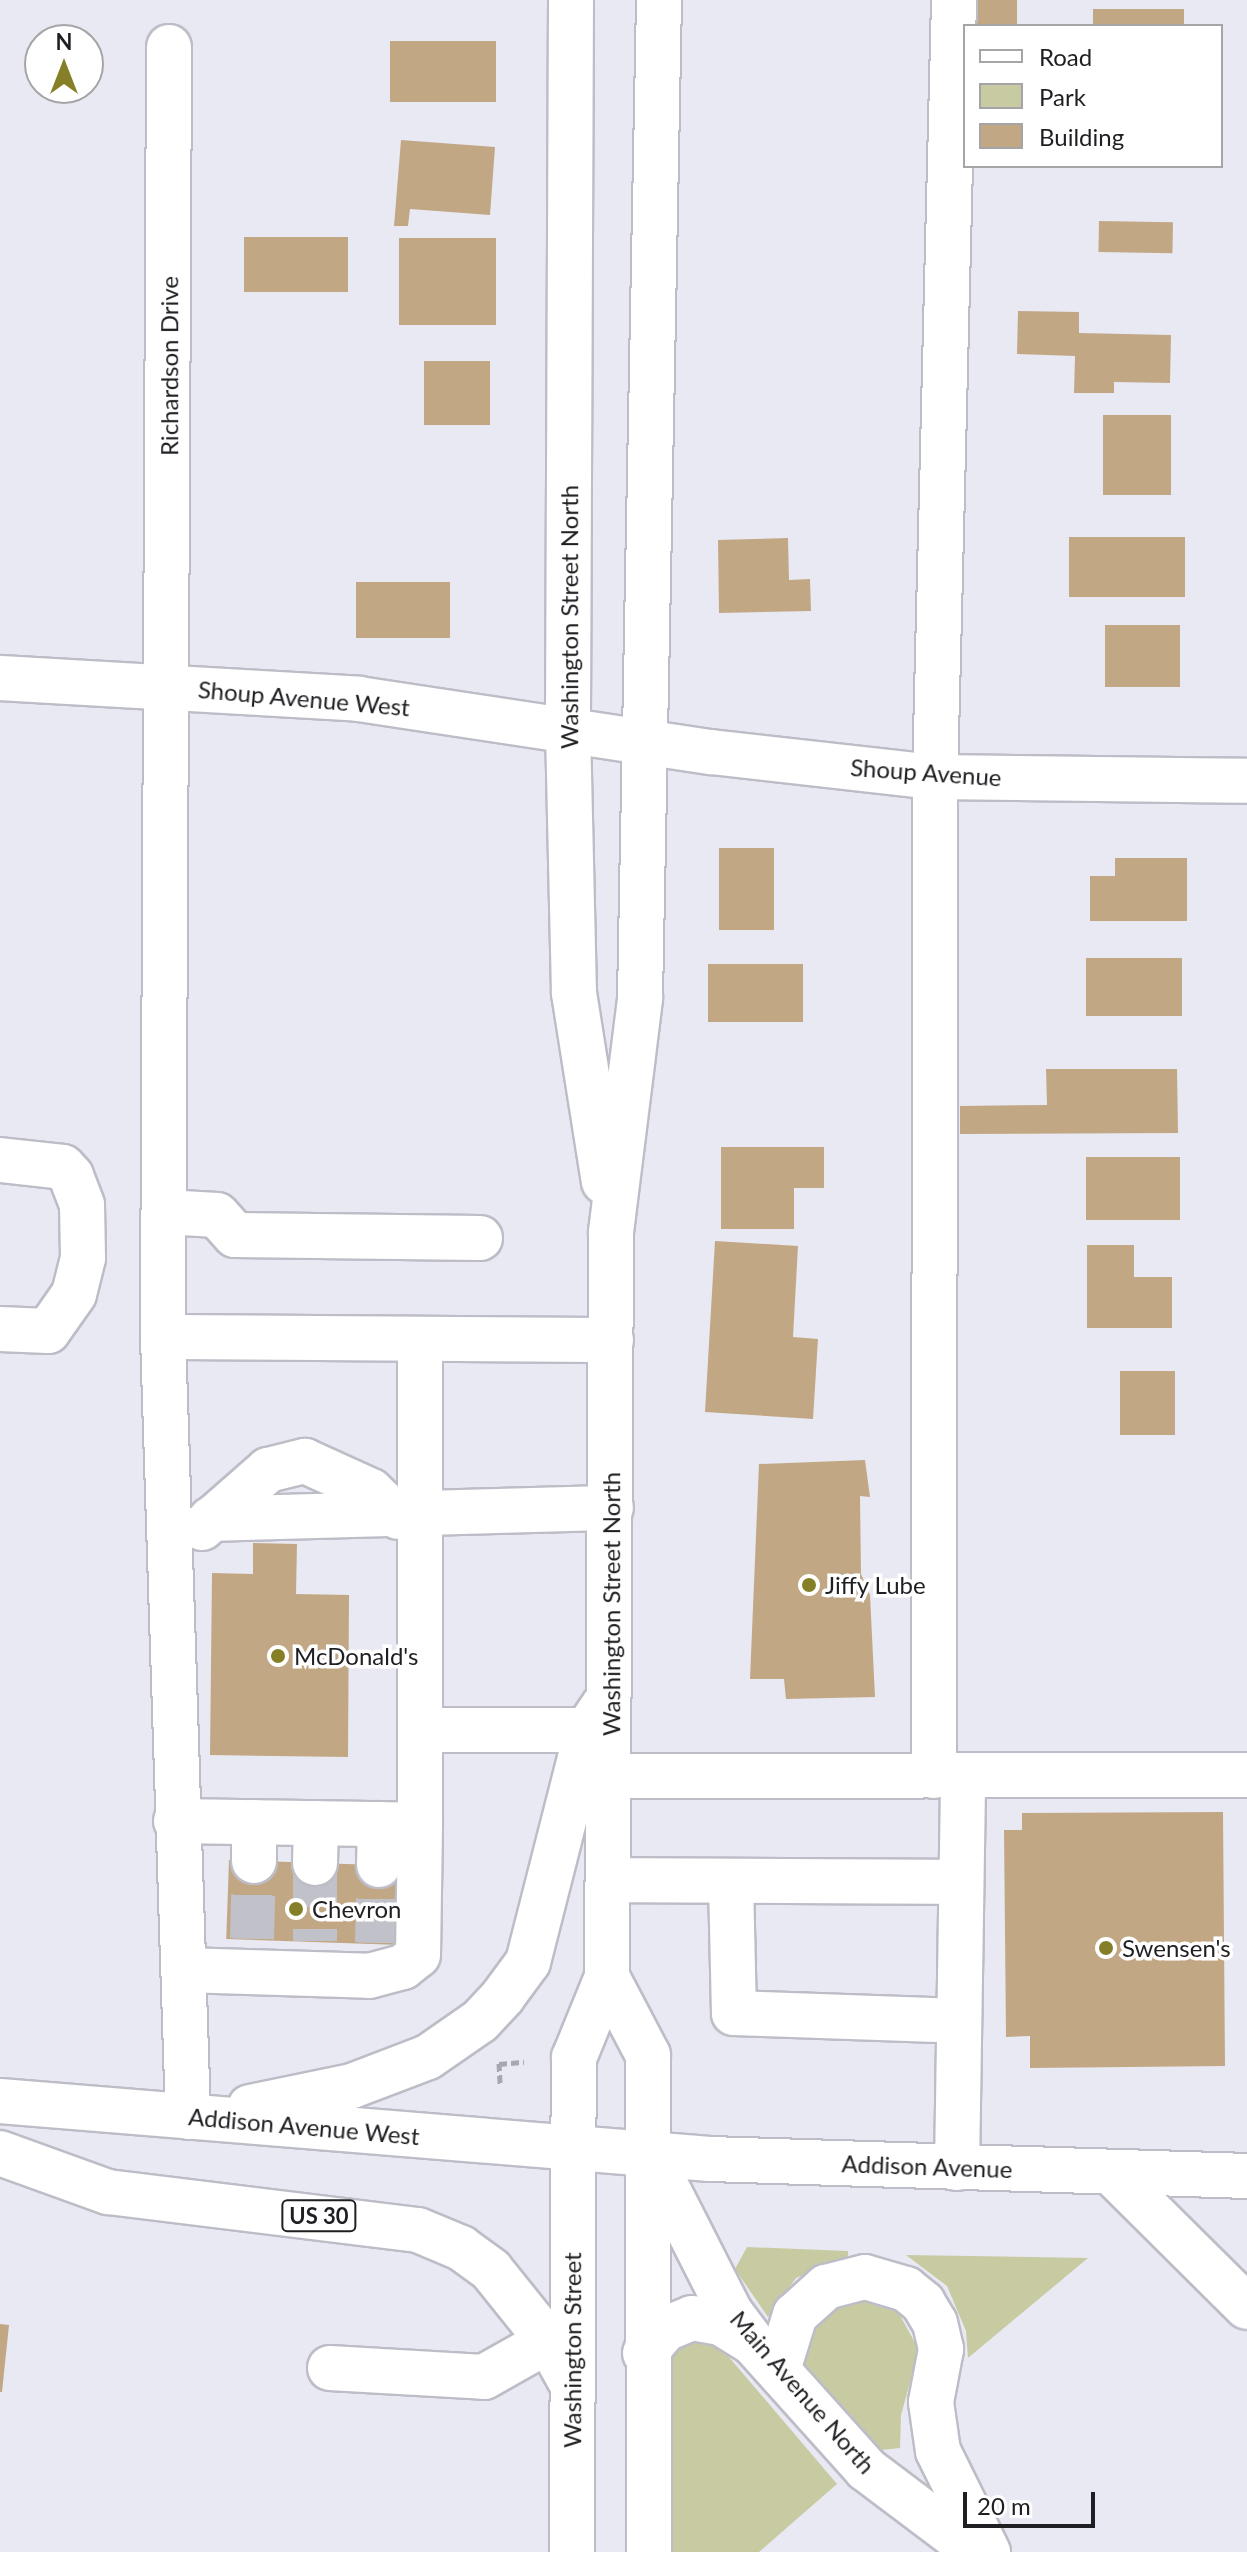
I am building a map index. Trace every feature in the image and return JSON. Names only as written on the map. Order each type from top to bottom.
[{"type":"main road","name":"Washington Street North","points":[[571,0],[607,736],[640,998],[611,1232],[611,1508],[598,1713],[611,1776],[607,1977],[574,2058],[610,2151]]},
{"type":"main road","name":"Washington Street North","points":[[611,1232],[574,993],[607,736],[659,0]]},
{"type":"main road","points":[[954,0],[935,777],[948,1776],[961,1882],[957,2168]]},
{"type":"main road","name":"Richardson Drive","points":[[169,47],[169,686],[163,1337],[173,1553],[176,1821],[193,2117]]},
{"type":"main road","name":"Shoup Avenue West","points":[[0,678],[359,699],[607,736]]},
{"type":"main road","name":"Shoup Avenue","points":[[607,736],[935,777],[1247,781]]},
{"type":"main road","points":[[0,1160],[63,1167],[71,1176],[82,1205],[83,1258],[74,1294],[48,1331],[0,1329]]},
{"type":"main road","points":[[164,1212],[217,1215],[235,1235],[480,1238]]},
{"type":"main road","points":[[163,1337],[611,1340]]},
{"type":"main road","points":[[183,1970],[252,1956],[376,1958],[403,1967],[418,1955],[393,1838],[420,1730],[409,1514],[420,1341]]},
{"type":"main road","points":[[173,1553],[211,1519],[611,1508]]},
{"type":"main road","points":[[193,2117],[352,2086],[428,2057],[480,2021],[528,1962],[598,1713],[420,1730]]},
{"type":"main road","points":[[611,1776],[1247,1775]]},
{"type":"main road","points":[[176,1821],[254,1842],[316,1843],[393,1838]]},
{"type":"main road","points":[[610,1880],[961,1882]]},
{"type":"main road","points":[[731,1882],[734,2013],[959,2021]]},
{"type":"main road","name":"Washington Street North","points":[[607,1977],[648,2055],[610,2151]]},
{"type":"main road","name":"Addison Avenue West","points":[[0,2101],[610,2151]]},
{"type":"main road","points":[[610,2151],[645,2353],[649,2552]]},
{"type":"main road","name":"Addison Avenue","points":[[610,2151],[957,2168],[1247,2176]]},
{"type":"main road","name":"Main Avenue North","points":[[610,2151],[766,2357],[866,2469],[976,2552]]},
{"type":"main road","name":"Washington Street","points":[[572,2552],[573,2387],[610,2151]]},
{"type":"main road","name":"US 30","points":[[0,2160],[108,2192],[418,2230],[461,2248],[491,2270],[548,2341],[573,2387]]},
{"type":"main road","points":[[1112,2173],[1247,2307]]},
{"type":"main road","points":[[645,2353],[665,2329],[692,2318],[721,2323],[766,2357],[795,2315],[826,2287],[865,2277],[906,2289],[923,2303],[935,2323],[941,2349],[931,2402],[938,2451],[988,2552]]},
{"type":"main road","points":[[330,2368],[484,2377],[548,2341]]},
{"type":"path","points":[[499,2064],[524,2062]]},
{"type":"green space","points":[[747,2247],[848,2251],[848,2257],[796,2278],[768,2317],[735,2269]]},
{"type":"green space","points":[[906,2255],[1088,2258],[968,2358],[966,2331],[947,2286]]},
{"type":"green space","points":[[861,2297],[896,2308],[919,2350],[901,2415],[900,2448],[882,2450],[811,2379],[801,2354],[821,2309]]},
{"type":"green space","points":[[689,2337],[723,2350],[837,2484],[759,2552],[669,2552],[662,2369],[677,2343]]},
{"type":"building","points":[[966,0],[1017,0],[1017,24],[966,24]]},
{"type":"building","points":[[1093,9],[1184,9],[1184,24],[1093,24]]},
{"type":"building","points":[[390,41],[496,41],[496,102],[390,102]]},
{"type":"building","points":[[401,140],[495,147],[490,215],[410,209],[408,226],[394,226]]},
{"type":"building","points":[[1099,221],[1173,222],[1172,253],[1098,252]]},
{"type":"building","points":[[244,237],[348,237],[348,292],[244,292]]},
{"type":"building","points":[[399,238],[496,238],[496,325],[399,325]]},
{"type":"building","points":[[1018,311],[1079,312],[1079,333],[1171,335],[1170,383],[1114,382],[1114,393],[1074,393],[1075,356],[1017,354]]},
{"type":"building","points":[[424,361],[490,361],[490,425],[424,425]]},
{"type":"building","points":[[1103,415],[1171,415],[1171,495],[1103,495]]},
{"type":"building","points":[[1069,537],[1185,537],[1185,597],[1069,597]]},
{"type":"building","points":[[788,538],[789,580],[810,579],[811,611],[719,613],[718,540]]},
{"type":"building","points":[[356,582],[450,582],[450,638],[356,638]]},
{"type":"building","points":[[1105,625],[1180,625],[1180,687],[1105,687]]},
{"type":"building","points":[[719,848],[774,848],[774,930],[719,930]]},
{"type":"building","points":[[1115,858],[1187,858],[1187,921],[1090,921],[1090,876],[1115,876]]},
{"type":"building","points":[[1086,958],[1182,958],[1182,1016],[1086,1016]]},
{"type":"building","points":[[708,964],[803,964],[803,1022],[708,1022]]},
{"type":"building","points":[[1046,1069],[1177,1069],[1178,1133],[960,1134],[960,1106],[1047,1105]]},
{"type":"building","points":[[721,1147],[824,1147],[824,1188],[794,1188],[794,1229],[721,1229]]},
{"type":"building","points":[[1086,1157],[1180,1157],[1180,1220],[1086,1220]]},
{"type":"building","points":[[715,1241],[798,1246],[793,1337],[818,1339],[813,1419],[705,1412]]},
{"type":"building","points":[[1087,1245],[1134,1245],[1134,1277],[1172,1277],[1172,1328],[1087,1328]]},
{"type":"building","points":[[1120,1371],[1175,1371],[1175,1435],[1120,1435]]},
{"type":"building","name":"Jiffy Lube","points":[[865,1460],[870,1497],[860,1496],[861,1574],[870,1595],[875,1697],[786,1699],[784,1679],[750,1679],[759,1464]]},
{"type":"building","points":[[253,1543],[297,1544],[296,1594],[349,1595],[348,1757],[210,1755],[212,1573],[253,1574]]},
{"type":"building","points":[[1223,1812],[1225,2066],[1030,2068],[1030,2036],[1006,2037],[1004,1830],[1022,1830],[1022,1813]]},
{"type":"building","points":[[229,1860],[404,1866],[401,1945],[226,1939]]},
{"type":"building","points":[[0,2324],[9,2325],[2,2392],[0,2392]]},
{"type":"tunnel","points":[[252,1939],[254,1861]]},
{"type":"tunnel","points":[[315,1863],[315,1941]]},
{"type":"tunnel","points":[[377,1943],[379,1865]]},
{"type":"place","name":"Jiffy Lube","points":[[809,1585]]},
{"type":"place","name":"McDonald's","points":[[278,1656]]},
{"type":"place","name":"Chevron","points":[[296,1909]]},
{"type":"place","name":"Swensen's","points":[[1106,1948]]}]
